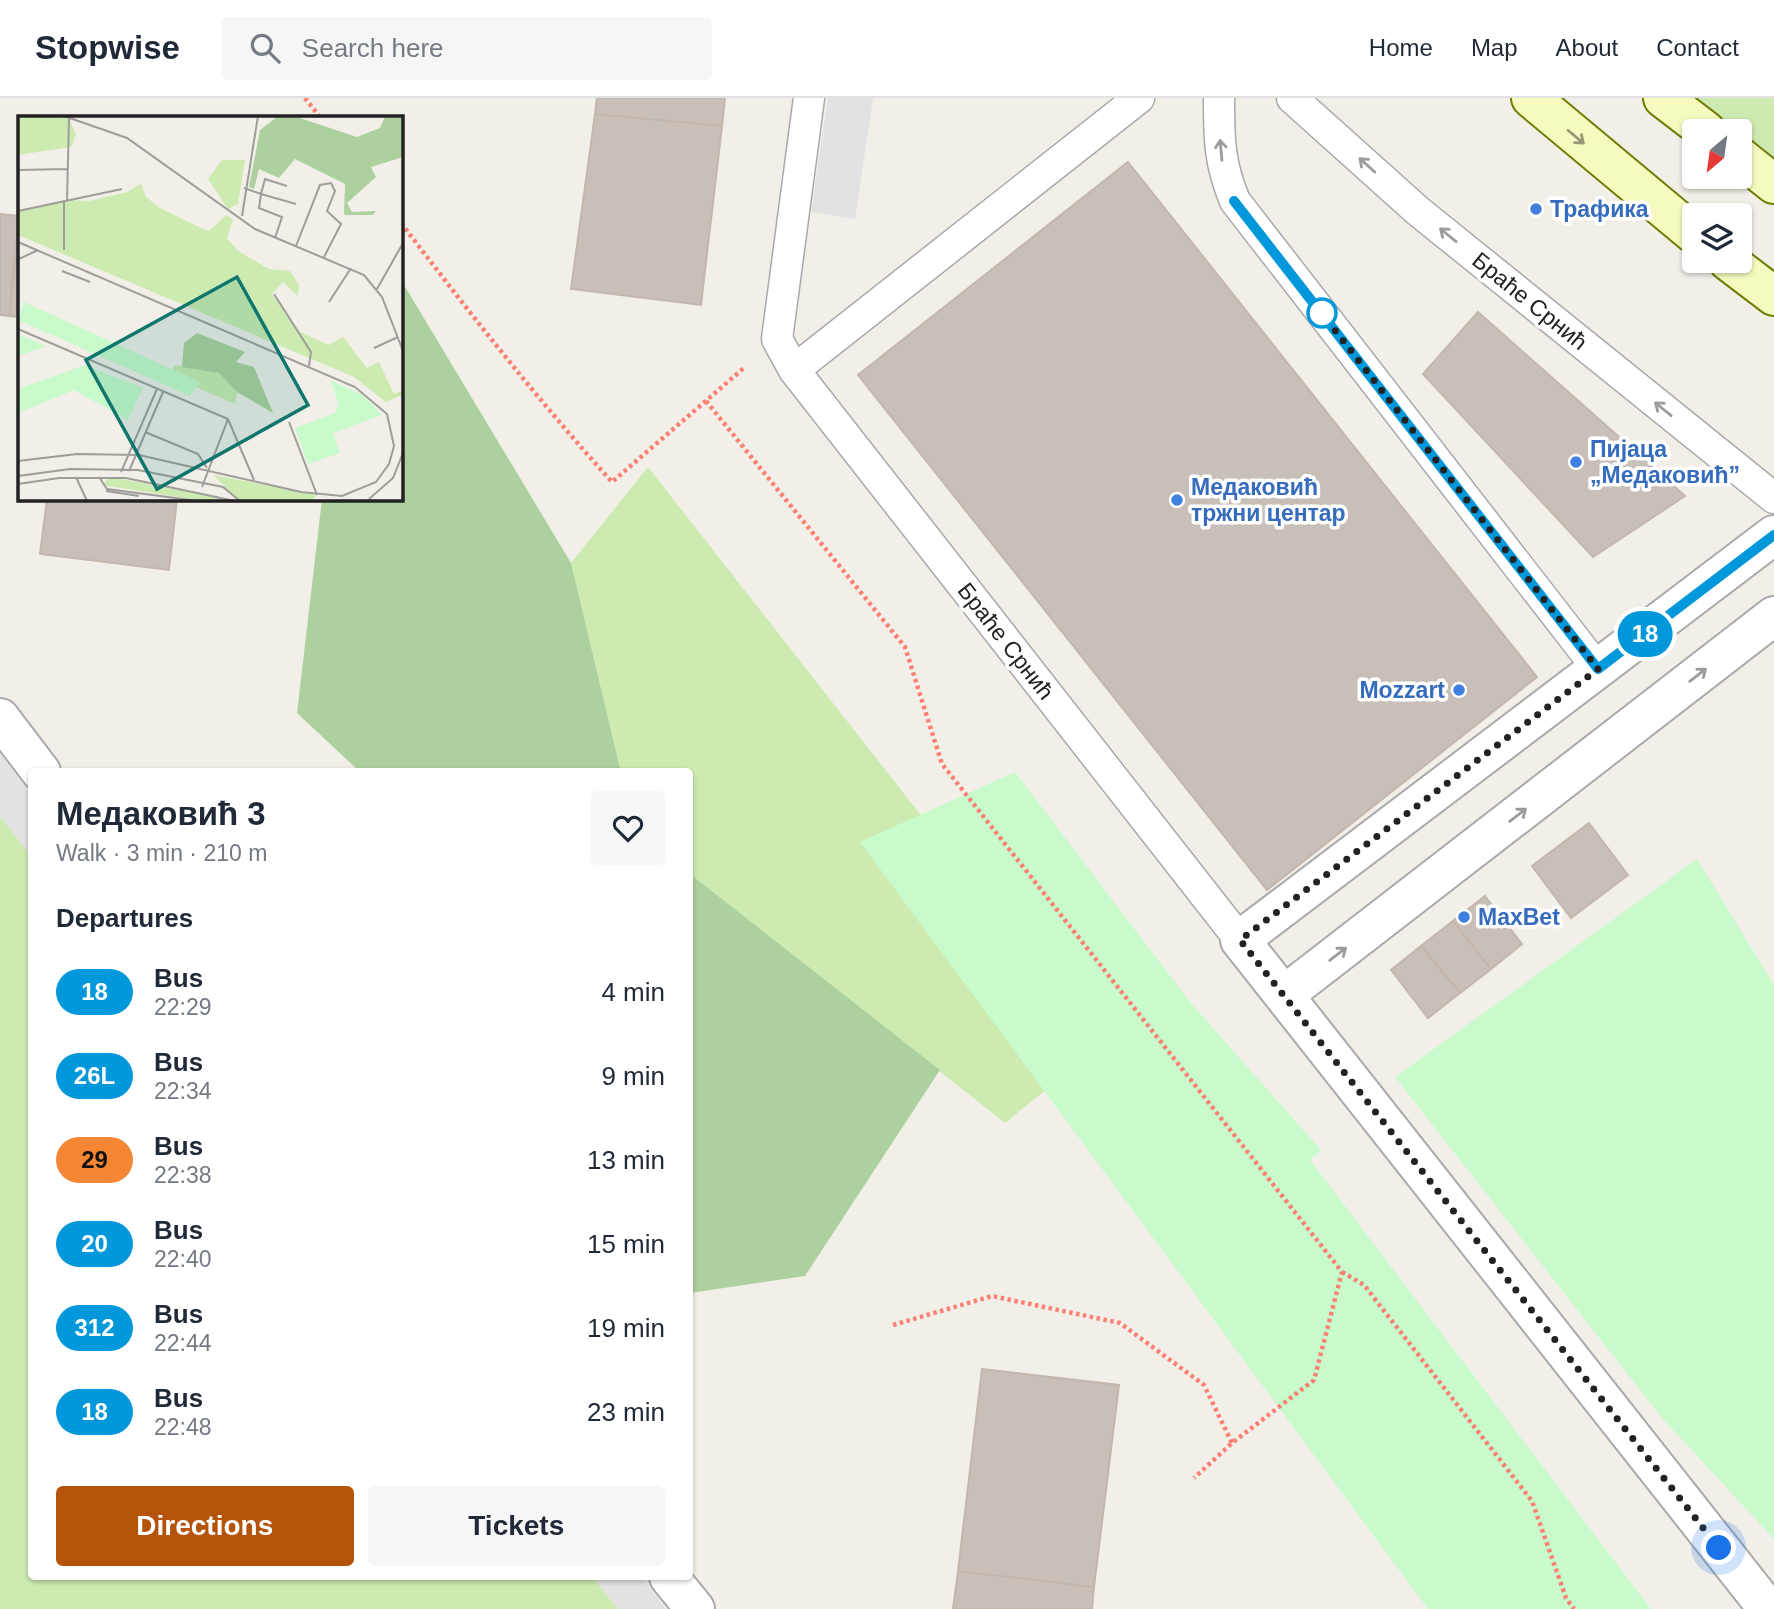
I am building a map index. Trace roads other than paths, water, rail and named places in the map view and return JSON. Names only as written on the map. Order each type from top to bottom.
[{"type":"street","points":[[1531,98],[1682,224]]},
{"type":"street","points":[[1663,98],[1690,119]]},
{"type":"street","points":[[1752,167],[1774,184]]},
{"type":"street","points":[[1744,273],[1774,296]]},
{"type":"street","points":[[1240,940],[1774,535]]},
{"type":"street","points":[[1284,995],[1774,616]]},
{"type":"street","points":[[0,718],[38,768]]},
{"type":"street","name":"Браће Срнић","points":[[1240,940],[1768,1609]]},
{"type":"street","points":[[671,1580],[695,1609]]},
{"type":"lane","name":"Браће Срнић","points":[[809,98],[777,339],[794,370],[1240,940]]},
{"type":"lane","points":[[794,370],[1139,98]]},
{"type":"lane","points":[[1219,98],[1219,148],[1224,174],[1234,201],[1598,669]]},
{"type":"lane","name":"Браће Срнић","points":[[1292,98],[1418,211],[1774,498]]},
{"type":"place","name":"Трафика","points":[[1536,209]]},
{"type":"place","name":"Пијаца „Медаковић”","points":[[1576,462]]},
{"type":"place","name":"Медаковић тржни центар","points":[[1177,500]]},
{"type":"place","name":"Mozzart","points":[[1459,690]]},
{"type":"place","name":"MaxBet","points":[[1464,917]]}]
